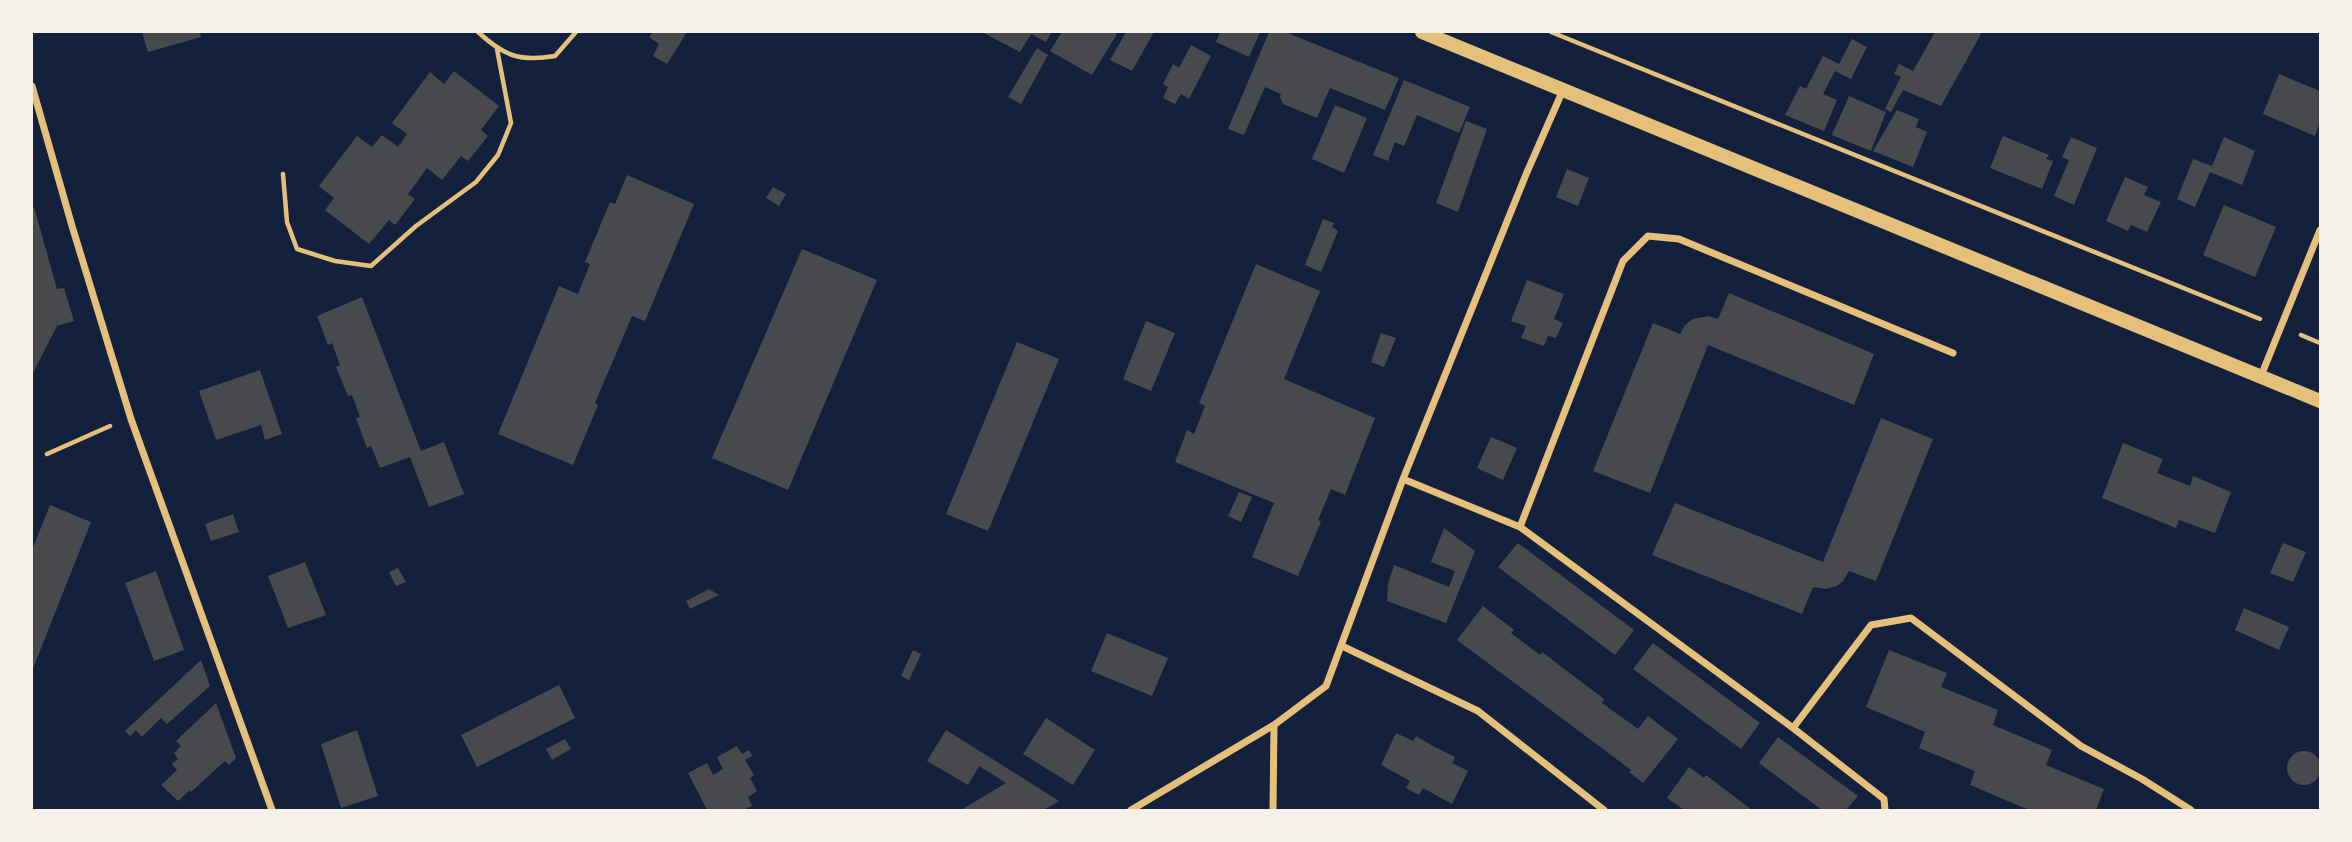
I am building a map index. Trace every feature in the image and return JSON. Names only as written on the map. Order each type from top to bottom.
[{"type":"main road","points":[[1422,32],[2320,401]]},
{"type":"street","points":[[32,86],[131,419],[272,810]]},
{"type":"street","points":[[1130,810],[1274,725],[1326,686],[1403,479],[1527,172],[1563,90]]},
{"type":"street","points":[[2261,376],[2320,230]]},
{"type":"street","points":[[1520,527],[1623,261],[1648,236],[1679,239],[1953,353]]},
{"type":"street","points":[[1403,479],[1520,527],[1793,728],[1884,799],[1885,810]]},
{"type":"street","points":[[1793,728],[1871,625],[1911,618],[2081,746],[2142,779],[2191,810]]},
{"type":"street","points":[[1342,646],[1478,711],[1604,810]]},
{"type":"street","points":[[1273,810],[1274,725]]},
{"type":"path","points":[[478,32],[497,49],[531,60],[555,57],[576,32]]},
{"type":"path","points":[[1551,32],[2281,327]]},
{"type":"path","points":[[283,174],[287,222],[297,249],[335,261],[372,266],[416,226],[475,182],[498,155],[511,123],[497,49]]},
{"type":"path","points":[[47,454],[105,427],[131,419]]},
{"type":"building","points":[[142,32],[200,32],[201,37],[148,52]]},
{"type":"building","points":[[653,32],[687,32],[667,64],[653,56],[659,44],[649,37]]},
{"type":"building","points":[[982,32],[1052,32],[1046,42],[1031,34],[1020,52]]},
{"type":"building","points":[[1062,32],[1117,34],[1092,75],[1050,51]]},
{"type":"building","points":[[1126,32],[1154,32],[1132,71],[1110,60]]},
{"type":"building","points":[[1220,32],[1260,32],[1249,57],[1216,42]]},
{"type":"building","points":[[1269,32],[1285,32],[1399,78],[1385,110],[1330,88],[1317,118],[1283,104],[1281,94],[1265,87],[1244,135],[1228,129]]},
{"type":"building","points":[[1935,32],[1982,32],[1941,106],[1903,90],[1891,112],[1885,109],[1901,77],[1894,74],[1899,64],[1913,71]]},
{"type":"building","points":[[1852,39],[1867,47],[1851,79],[1835,71],[1823,94],[1837,100],[1824,131],[1785,115],[1800,86],[1806,89],[1823,56],[1839,64]]},
{"type":"building","points":[[1191,45],[1211,56],[1189,99],[1181,94],[1175,104],[1163,98],[1168,87],[1163,84],[1173,64],[1179,68]]},
{"type":"building","points":[[1037,48],[1048,55],[1021,104],[1008,97]]},
{"type":"building","points":[[454,71],[499,106],[481,130],[488,136],[468,161],[461,156],[442,180],[427,168],[408,194],[415,199],[395,225],[389,220],[369,244],[325,210],[334,198],[319,186],[357,136],[372,147],[382,135],[398,147],[407,134],[392,123],[430,72],[444,84]]},
{"type":"building","points":[[2279,74],[2320,91],[2320,123],[2315,136],[2263,114]]},
{"type":"building","points":[[1404,80],[1470,107],[1459,133],[1417,115],[1404,146],[1395,142],[1388,161],[1373,155]]},
{"type":"building","points":[[1849,96],[1886,112],[1871,151],[1832,135]]},
{"type":"building","points":[[1335,105],[1367,118],[1344,173],[1312,159]]},
{"type":"building","points":[[1897,110],[1919,119],[1916,127],[1927,132],[1913,167],[1873,151]]},
{"type":"building","points":[[1466,121],[1487,129],[1458,212],[1436,203]]},
{"type":"building","points":[[2003,136],[2049,155],[2046,159],[2053,161],[2042,189],[1990,168]]},
{"type":"building","points":[[2071,137],[2097,148],[2074,205],[2054,196],[2069,160],[2062,157]]},
{"type":"building","points":[[2224,137],[2255,151],[2242,185],[2210,172],[2195,207],[2177,199],[2193,159],[2212,166]]},
{"type":"building","points":[[1567,169],[1589,178],[1578,206],[1556,197]]},
{"type":"building","points":[[627,175],[694,204],[645,321],[632,316],[595,403],[598,405],[573,465],[498,434],[559,286],[578,294],[590,264],[585,262],[610,202],[615,204]]},
{"type":"building","points":[[2125,177],[2148,187],[2144,195],[2161,202],[2147,232],[2131,225],[2128,231],[2106,221]]},
{"type":"building","points":[[773,187],[786,194],[779,206],[766,198]]},
{"type":"building","points":[[2224,205],[2276,227],[2255,277],[2203,255]]},
{"type":"building","points":[[34,207],[57,289],[64,288],[74,321],[57,326],[32,375],[32,208]]},
{"type":"building","points":[[1323,219],[1334,223],[1332,227],[1338,231],[1321,272],[1305,265]]},
{"type":"building","points":[[802,249],[877,280],[788,490],[712,458]]},
{"type":"building","points":[[1256,264],[1320,291],[1284,379],[1375,418],[1345,495],[1331,489],[1318,520],[1321,522],[1298,576],[1252,557],[1274,503],[1175,462],[1187,430],[1194,434],[1205,406],[1199,403]]},
{"type":"building","points":[[1527,280],[1564,294],[1554,319],[1563,323],[1556,338],[1548,336],[1544,346],[1521,338],[1526,326],[1511,321]]},
{"type":"building","points":[[1729,293],[1874,354],[1854,405],[1708,345],[1650,493],[1593,471],[1653,323],[1680,334],[1685,325],[1693,319],[1708,316],[1718,319]]},
{"type":"building","points":[[362,297],[421,451],[444,442],[464,494],[429,507],[410,457],[380,468],[371,446],[367,448],[356,418],[360,417],[352,395],[348,396],[336,367],[340,365],[332,343],[328,345],[317,316]]},
{"type":"building","points":[[1146,321],[1175,333],[1151,391],[1123,379]]},
{"type":"building","points":[[1381,333],[1396,338],[1384,367],[1371,362]]},
{"type":"building","points":[[1017,342],[1059,359],[988,531],[946,514]]},
{"type":"building","points":[[260,370],[282,434],[265,440],[261,425],[216,440],[199,391]]},
{"type":"building","points":[[1881,418],[1933,439],[1876,581],[1849,571],[1837,586],[1826,589],[1813,587],[1802,614],[1652,555],[1675,503],[1823,562]]},
{"type":"building","points":[[1491,437],[1517,448],[1503,480],[1477,468]]},
{"type":"building","points":[[2123,443],[2163,459],[2157,473],[2190,486],[2193,476],[2231,492],[2215,533],[2179,520],[2176,528],[2102,498]]},
{"type":"building","points":[[1239,492],[1252,497],[1241,522],[1228,516]]},
{"type":"building","points":[[50,505],[91,522],[32,671],[32,550]]},
{"type":"building","points":[[233,514],[239,532],[211,541],[205,524]]},
{"type":"building","points":[[1444,528],[1475,551],[1446,623],[1387,601],[1388,584],[1394,565],[1449,587],[1455,571],[1431,562]]},
{"type":"building","points":[[1518,543],[1634,630],[1615,655],[1498,567]]},
{"type":"building","points":[[2283,543],[2306,552],[2293,582],[2270,573]]},
{"type":"building","points":[[305,562],[326,615],[288,628],[268,576]]},
{"type":"building","points":[[398,568],[406,582],[396,586],[389,572]]},
{"type":"building","points":[[156,571],[184,650],[154,661],[125,583]]},
{"type":"building","points":[[709,589],[719,595],[690,609],[686,601]]},
{"type":"building","points":[[1483,606],[1514,630],[1511,633],[1540,655],[1542,652],[1604,699],[1602,703],[1638,729],[1648,716],[1678,739],[1643,783],[1629,772],[1631,770],[1457,640]]},
{"type":"building","points":[[2244,608],[2289,627],[2279,650],[2235,630]]},
{"type":"building","points":[[1107,633],[1168,658],[1152,696],[1091,671]]},
{"type":"building","points":[[1653,643],[1760,723],[1741,749],[1633,669]]},
{"type":"building","points":[[913,650],[921,654],[909,680],[901,676]]},
{"type":"building","points":[[1889,650],[1947,673],[1941,687],[1998,710],[1993,725],[2052,750],[2046,765],[2104,789],[2096,810],[2029,810],[1970,785],[1975,771],[1919,748],[1925,732],[1866,707]]},
{"type":"building","points":[[201,660],[210,686],[167,724],[161,718],[142,737],[136,730],[130,736],[125,731]]},
{"type":"building","points":[[559,685],[575,718],[477,767],[461,735]]},
{"type":"building","points":[[216,703],[236,758],[229,765],[225,761],[178,801],[161,785],[177,770],[172,764],[178,759],[174,753],[181,746],[176,741]]},
{"type":"building","points":[[1046,718],[1095,750],[1073,785],[1023,754]]},
{"type":"building","points":[[357,730],[378,796],[341,808],[321,744]]},
{"type":"building","points":[[946,730],[1059,801],[1044,810],[961,810],[1006,783],[979,766],[968,785],[927,761]]},
{"type":"building","points":[[1396,733],[1413,741],[1416,736],[1455,757],[1452,763],[1468,771],[1452,804],[1423,788],[1419,795],[1406,788],[1410,781],[1381,765]]},
{"type":"building","points":[[1778,737],[1858,796],[1846,810],[1822,810],[1759,763]]},
{"type":"building","points":[[565,739],[571,749],[552,760],[546,749]]},
{"type":"building","points":[[737,746],[742,754],[749,750],[752,756],[745,760],[754,775],[750,778],[757,791],[748,797],[752,806],[743,810],[707,810],[688,773],[707,763],[713,775],[723,769],[717,757]]},
{"type":"building","points":[[2304,751],[2316,756],[2321,768],[2316,780],[2304,785],[2292,780],[2287,768],[2292,756]]},
{"type":"building","points":[[1689,767],[1704,778],[1706,775],[1752,810],[1684,810],[1667,798]]}]
